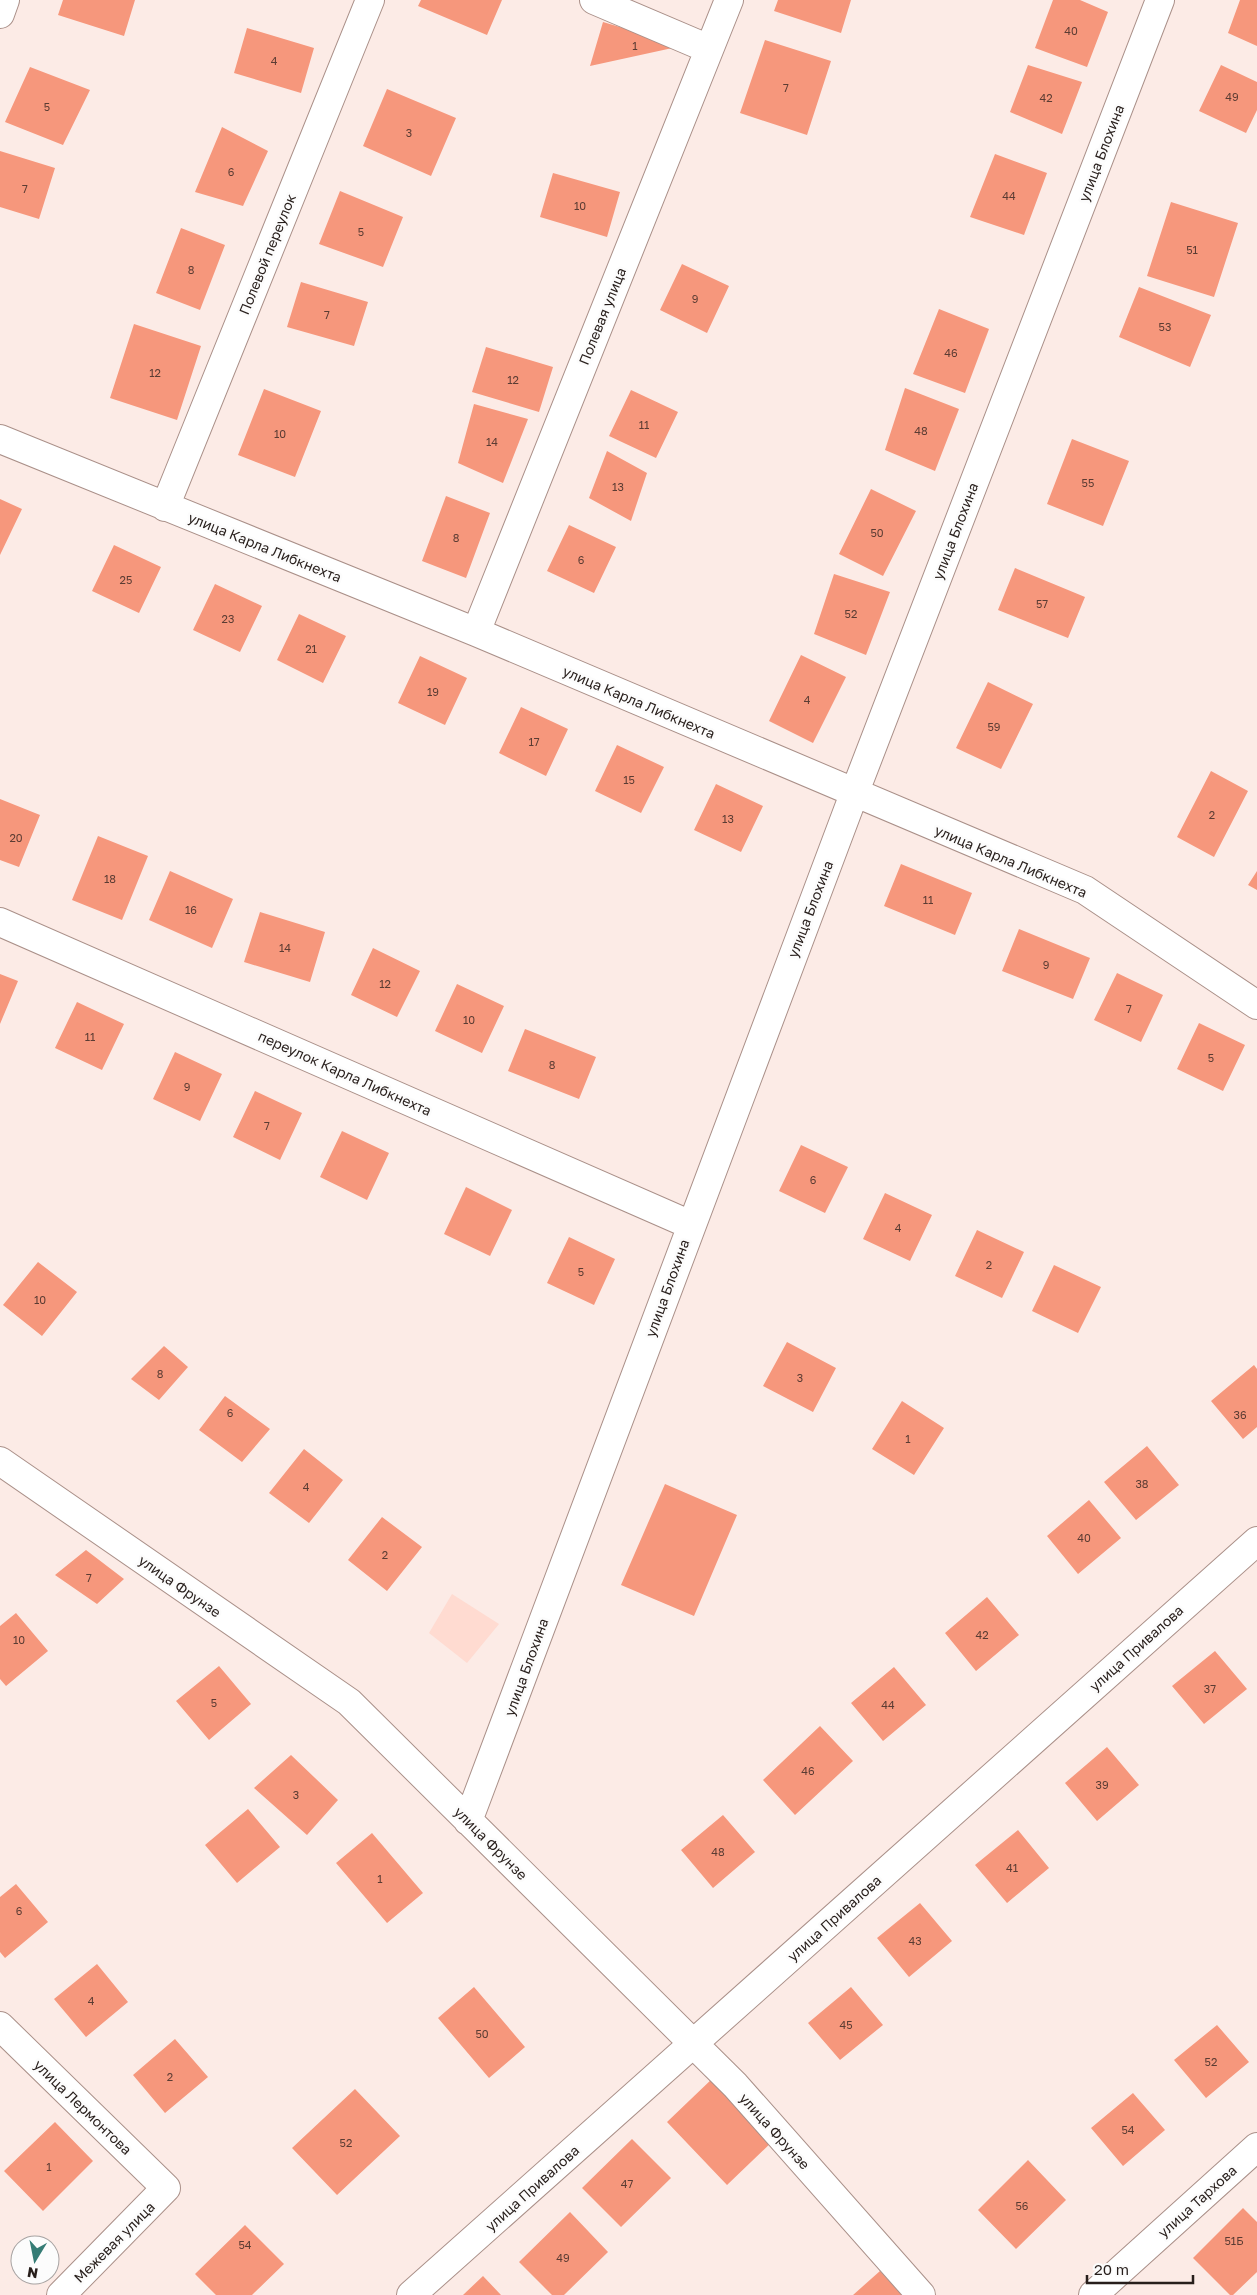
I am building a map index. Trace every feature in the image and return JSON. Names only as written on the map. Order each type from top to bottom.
[{"type":"street","points":[[0,14],[5,0]]},
{"type":"street","name":"Полевой переулок","points":[[165,507],[370,0]]},
{"type":"street","points":[[594,0],[710,49]]},
{"type":"street","name":"Полевая улица","points":[[476,632],[729,0]]},
{"type":"street","name":"улица Блохина","points":[[468,1821],[854,794],[1160,0]]},
{"type":"street","name":"улица Карла Либкнехта","points":[[0,439],[476,632],[1084,890],[1257,1005]]},
{"type":"street","name":"переулок Карла Либкнехта","points":[[0,922],[691,1225]]},
{"type":"street","name":"улица Фрунзе","points":[[0,1461],[349,1702],[735,2085],[921,2295]]},
{"type":"street","name":"улица Привалова","points":[[411,2295],[1257,1541]]},
{"type":"street","name":"улица Лермонтова","points":[[0,2026],[166,2188]]},
{"type":"street","name":"улица Тархова","points":[[1093,2295],[1257,2147]]},
{"type":"street","name":"Межевая улица","points":[[61,2295],[166,2188]]},
{"type":"shaded area","points":[[452,1594],[499,1624],[467,1663],[429,1633]]},
{"type":"building","points":[[63,0],[135,0],[124,36],[58,15]]},
{"type":"building","points":[[421,0],[502,0],[487,35],[418,6]]},
{"type":"building","points":[[778,0],[851,0],[841,33],[774,11]]},
{"type":"building","points":[[1053,0],[1080,0],[1108,12],[1087,67],[1035,48]]},
{"type":"building","points":[[1240,0],[1257,0],[1257,46],[1228,33]]},
{"type":"building","points":[[603,22],[670,42],[677,47],[590,66]]},
{"type":"building","points":[[247,28],[314,48],[301,93],[234,73]]},
{"type":"building","points":[[765,40],[831,61],[807,135],[740,113]]},
{"type":"building","points":[[1028,65],[1082,82],[1062,134],[1010,112]]},
{"type":"building","points":[[1221,65],[1257,82],[1257,110],[1246,133],[1199,111]]},
{"type":"building","points":[[30,67],[90,90],[63,145],[5,122]]},
{"type":"building","points":[[387,89],[456,118],[431,176],[363,146]]},
{"type":"building","points":[[222,127],[268,151],[243,206],[195,192]]},
{"type":"building","points":[[0,151],[55,168],[39,219],[0,207]]},
{"type":"building","points":[[995,154],[1047,173],[1024,235],[970,217]]},
{"type":"building","points":[[553,173],[620,192],[607,237],[540,217]]},
{"type":"building","points":[[340,191],[403,217],[383,267],[319,244]]},
{"type":"building","points":[[1171,202],[1238,223],[1214,297],[1147,276]]},
{"type":"building","points":[[181,228],[225,245],[200,310],[156,293]]},
{"type":"building","points":[[682,264],[729,286],[707,333],[660,310]]},
{"type":"building","points":[[301,282],[368,302],[354,346],[287,327]]},
{"type":"building","points":[[1139,287],[1211,315],[1190,367],[1119,337]]},
{"type":"building","points":[[939,309],[989,329],[965,393],[913,374]]},
{"type":"building","points":[[134,324],[201,346],[177,420],[110,398]]},
{"type":"building","points":[[486,347],[553,367],[539,412],[472,392]]},
{"type":"building","points":[[905,388],[959,409],[935,471],[885,450]]},
{"type":"building","points":[[264,389],[321,411],[295,477],[238,455]]},
{"type":"building","points":[[631,390],[678,412],[656,458],[609,436]]},
{"type":"building","points":[[474,404],[528,419],[503,483],[458,463]]},
{"type":"building","points":[[1072,439],[1129,461],[1103,526],[1047,504]]},
{"type":"building","points":[[607,451],[647,473],[631,521],[589,498]]},
{"type":"building","points":[[871,489],[916,511],[883,576],[839,554]]},
{"type":"building","points":[[446,496],[490,513],[466,578],[422,561]]},
{"type":"building","points":[[0,499],[22,509],[0,555]]},
{"type":"building","points":[[569,525],[616,547],[594,593],[547,571]]},
{"type":"building","points":[[114,545],[161,567],[139,613],[92,591]]},
{"type":"building","points":[[1015,568],[1085,597],[1068,638],[998,610]]},
{"type":"building","points":[[834,574],[890,592],[866,655],[814,634]]},
{"type":"building","points":[[215,584],[262,606],[240,652],[193,630]]},
{"type":"building","points":[[299,614],[346,636],[323,683],[277,660]]},
{"type":"building","points":[[801,655],[846,677],[813,743],[769,721]]},
{"type":"building","points":[[420,656],[467,678],[445,725],[398,703]]},
{"type":"building","points":[[988,682],[1033,704],[1001,769],[956,748]]},
{"type":"building","points":[[521,707],[568,729],[546,776],[499,753]]},
{"type":"building","points":[[617,745],[664,767],[641,813],[595,791]]},
{"type":"building","points":[[1211,771],[1248,791],[1214,857],[1177,837]]},
{"type":"building","points":[[716,784],[763,806],[741,852],[694,830]]},
{"type":"building","points":[[0,799],[40,815],[19,867],[0,860]]},
{"type":"building","points":[[98,836],[148,856],[122,920],[72,900]]},
{"type":"building","points":[[901,864],[972,893],[955,935],[884,906]]},
{"type":"building","points":[[170,871],[233,899],[212,948],[149,920]]},
{"type":"building","points":[[1257,871],[1257,890],[1248,885]]},
{"type":"building","points":[[260,912],[325,932],[310,982],[244,962]]},
{"type":"building","points":[[1019,929],[1090,958],[1073,999],[1002,971]]},
{"type":"building","points":[[373,948],[420,971],[397,1017],[351,995]]},
{"type":"building","points":[[1117,973],[1163,995],[1141,1042],[1094,1020]]},
{"type":"building","points":[[0,974],[18,981],[0,1024]]},
{"type":"building","points":[[457,984],[504,1006],[482,1053],[435,1031]]},
{"type":"building","points":[[77,1002],[124,1024],[102,1070],[55,1048]]},
{"type":"building","points":[[1199,1023],[1245,1045],[1223,1091],[1177,1069]]},
{"type":"building","points":[[525,1029],[596,1057],[579,1099],[508,1071]]},
{"type":"building","points":[[175,1052],[222,1074],[200,1121],[153,1099]]},
{"type":"building","points":[[255,1091],[302,1113],[280,1160],[233,1137]]},
{"type":"building","points":[[342,1131],[389,1153],[367,1200],[320,1177]]},
{"type":"building","points":[[801,1145],[848,1167],[825,1213],[779,1191]]},
{"type":"building","points":[[466,1187],[512,1210],[490,1256],[444,1234]]},
{"type":"building","points":[[885,1193],[932,1215],[910,1261],[863,1239]]},
{"type":"building","points":[[977,1230],[1024,1252],[1002,1298],[955,1276]]},
{"type":"building","points":[[569,1237],[615,1259],[594,1305],[547,1283]]},
{"type":"building","points":[[38,1262],[77,1292],[42,1336],[3,1305]]},
{"type":"building","points":[[1054,1265],[1101,1287],[1078,1333],[1032,1311]]},
{"type":"building","points":[[787,1342],[836,1368],[813,1412],[763,1386]]},
{"type":"building","points":[[164,1346],[188,1367],[159,1400],[131,1379]]},
{"type":"building","points":[[1254,1365],[1257,1369],[1257,1427],[1243,1439],[1211,1401]]},
{"type":"building","points":[[225,1396],[270,1429],[242,1462],[199,1430]]},
{"type":"building","points":[[902,1401],[944,1428],[914,1475],[872,1449]]},
{"type":"building","points":[[1147,1446],[1179,1485],[1136,1520],[1104,1482]]},
{"type":"building","points":[[304,1449],[343,1480],[309,1523],[269,1493]]},
{"type":"building","points":[[665,1484],[737,1515],[694,1616],[621,1585]]},
{"type":"building","points":[[1089,1500],[1121,1538],[1078,1574],[1047,1536]]},
{"type":"building","points":[[382,1517],[422,1547],[387,1591],[348,1560]]},
{"type":"building","points":[[86,1550],[124,1579],[97,1604],[55,1575]]},
{"type":"building","points":[[987,1597],[1019,1635],[976,1671],[945,1633]]},
{"type":"building","points":[[16,1613],[48,1651],[6,1686],[0,1679],[0,1626]]},
{"type":"building","points":[[1215,1651],[1247,1689],[1204,1724],[1172,1686]]},
{"type":"building","points":[[219,1666],[251,1704],[209,1740],[176,1701]]},
{"type":"building","points":[[894,1667],[926,1705],[883,1741],[851,1703]]},
{"type":"building","points":[[820,1726],[853,1761],[795,1815],[763,1780]]},
{"type":"building","points":[[1107,1747],[1139,1785],[1097,1821],[1065,1783]]},
{"type":"building","points":[[291,1755],[338,1800],[307,1835],[254,1788]]},
{"type":"building","points":[[248,1809],[280,1847],[237,1883],[205,1845]]},
{"type":"building","points":[[723,1815],[755,1852],[713,1888],[681,1850]]},
{"type":"building","points":[[1018,1830],[1049,1868],[1007,1903],[975,1865]]},
{"type":"building","points":[[372,1833],[423,1893],[387,1923],[336,1863]]},
{"type":"building","points":[[16,1884],[48,1922],[5,1958],[0,1952],[0,1897]]},
{"type":"building","points":[[920,1903],[952,1941],[909,1977],[877,1938]]},
{"type":"building","points":[[97,1964],[128,2002],[86,2037],[54,1999]]},
{"type":"building","points":[[474,1987],[525,2047],[489,2078],[438,2018]]},
{"type":"building","points":[[851,1987],[883,2025],[840,2060],[808,2023]]},
{"type":"building","points":[[1217,2025],[1249,2062],[1206,2098],[1174,2060]]},
{"type":"building","points":[[175,2039],[208,2077],[165,2113],[133,2075]]},
{"type":"building","points":[[714,2077],[774,2140],[727,2185],[667,2122]]},
{"type":"building","points":[[355,2089],[400,2136],[337,2195],[292,2148]]},
{"type":"building","points":[[1133,2093],[1165,2130],[1123,2166],[1091,2128]]},
{"type":"building","points":[[55,2122],[93,2161],[43,2211],[4,2171]]},
{"type":"building","points":[[632,2139],[671,2178],[621,2227],[582,2188]]},
{"type":"building","points":[[1028,2160],[1066,2200],[1016,2249],[978,2210]]},
{"type":"building","points":[[1243,2208],[1257,2222],[1257,2272],[1233,2295],[1230,2295],[1193,2258]]},
{"type":"building","points":[[570,2212],[608,2252],[564,2295],[552,2295],[519,2262]]},
{"type":"building","points":[[245,2225],[284,2264],[252,2295],[216,2295],[195,2274]]},
{"type":"building","points":[[880,2271],[902,2295],[853,2295]]},
{"type":"building","points":[[483,2276],[501,2295],[463,2295]]}]
